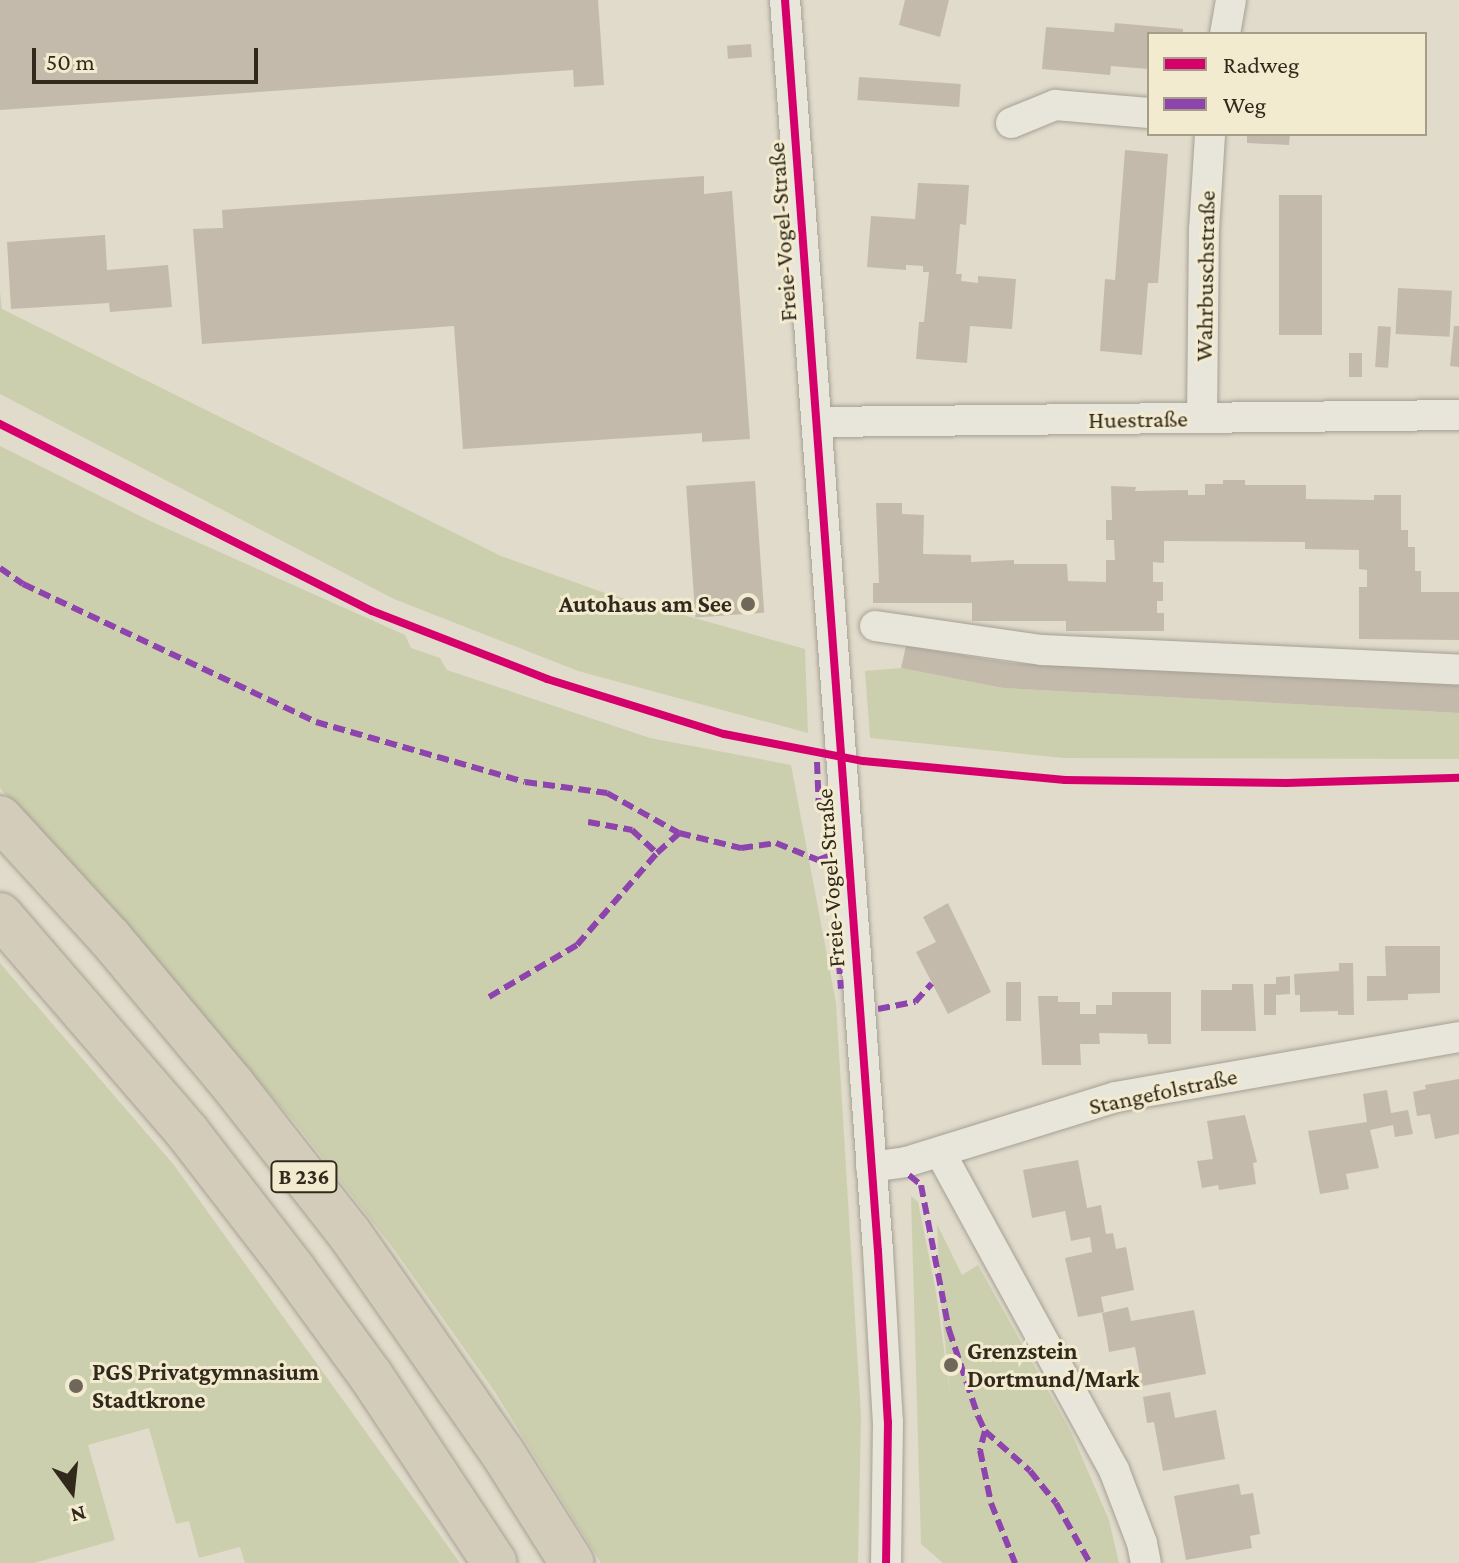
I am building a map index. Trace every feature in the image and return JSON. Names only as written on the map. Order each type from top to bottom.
[{"type":"highway","name":"B 236","points":[[0,818],[110,938],[232,1084],[349,1233],[502,1452],[572,1563]]},
{"type":"highway","name":"B 236","points":[[0,915],[188,1133],[274,1244],[371,1376],[495,1563]]},
{"type":"street","name":"Freie-Vogel-Straße","points":[[785,0],[836,669],[888,1422],[886,1563]]},
{"type":"street","points":[[1225,32],[1231,0]]},
{"type":"street","points":[[1011,123],[1055,105],[1147,113]]},
{"type":"street","name":"Wahrbuschstraße","points":[[1202,418],[1204,230],[1210,136]]},
{"type":"street","name":"Huestraße","points":[[817,422],[1459,415]]},
{"type":"street","points":[[875,626],[1042,650],[1459,670]]},
{"type":"street","name":"Stangefolstraße","points":[[871,1167],[940,1152],[1116,1097],[1459,1037]]},
{"type":"street","points":[[940,1152],[1114,1470],[1142,1543],[1146,1563]]},
{"type":"green space","points":[[0,292],[2,309],[501,556],[605,593],[805,649],[808,733],[578,671],[394,599],[0,394]]},
{"type":"green space","points":[[0,446],[148,520],[405,635],[411,648],[440,658],[447,670],[650,738],[791,765],[836,1003],[861,1416],[858,1563],[601,1563],[495,1392],[393,1248],[297,1125],[0,788]]},
{"type":"green space","points":[[901,668],[1003,688],[1459,713],[1459,759],[1063,758],[870,738],[865,671]]},
{"type":"green space","points":[[0,963],[174,1165],[460,1563],[245,1563],[240,1547],[199,1558],[189,1521],[176,1524],[149,1428],[88,1445],[115,1540],[34,1563],[0,1563]]},
{"type":"green space","points":[[911,1196],[918,1202],[936,1292],[950,1392],[937,1224],[962,1275],[978,1265],[1071,1432],[1109,1520],[1119,1563],[943,1563],[921,1544]]},
{"type":"building","points":[[0,0],[598,0],[604,85],[574,87],[573,70],[0,110]]},
{"type":"building","points":[[905,0],[949,0],[940,37],[899,25]]},
{"type":"building","points":[[1115,23],[1183,29],[1183,32],[1147,32],[1147,69],[1111,66],[1110,75],[1042,69],[1046,27],[1114,32]]},
{"type":"building","points":[[751,44],[752,57],[728,59],[727,46]]},
{"type":"building","points":[[859,77],[961,84],[959,107],[857,100]]},
{"type":"building","points":[[1247,136],[1290,136],[1289,145],[1247,143]]},
{"type":"building","points":[[1125,150],[1168,154],[1158,283],[1148,283],[1142,355],[1100,351],[1105,279],[1115,280]]},
{"type":"building","points":[[704,176],[704,194],[732,191],[750,439],[702,442],[702,433],[463,449],[454,326],[202,344],[193,229],[223,228],[222,210]]},
{"type":"building","points":[[918,183],[969,185],[966,225],[960,224],[956,274],[962,274],[961,281],[978,283],[978,276],[1016,279],[1012,329],[970,326],[967,363],[916,359],[919,322],[924,322],[929,272],[923,272],[923,266],[906,265],[906,270],[867,267],[871,216],[915,219]]},
{"type":"building","points":[[1279,195],[1322,195],[1322,335],[1279,335]]},
{"type":"building","points":[[105,235],[107,270],[168,265],[172,307],[110,312],[109,303],[11,309],[7,242]]},
{"type":"building","points":[[1398,288],[1452,291],[1450,337],[1396,334]]},
{"type":"building","points":[[1378,326],[1391,327],[1388,368],[1375,367]]},
{"type":"building","points":[[1454,326],[1459,326],[1459,367],[1450,366]]},
{"type":"building","points":[[1349,353],[1362,353],[1362,377],[1349,377]]},
{"type":"building","points":[[1223,480],[1245,480],[1245,485],[1306,485],[1306,499],[1374,500],[1374,495],[1401,495],[1401,530],[1408,530],[1408,547],[1415,547],[1415,571],[1421,571],[1421,592],[1459,592],[1459,640],[1359,639],[1359,587],[1367,587],[1367,570],[1359,569],[1359,550],[1305,549],[1305,542],[1164,541],[1164,563],[1153,562],[1153,582],[1163,582],[1163,601],[1157,601],[1157,613],[1164,613],[1164,631],[1066,631],[1066,621],[972,621],[972,603],[873,603],[873,583],[879,583],[876,503],[902,503],[902,514],[924,515],[923,554],[971,555],[971,562],[1014,560],[1014,564],[1067,564],[1068,581],[1106,582],[1106,560],[1115,560],[1114,540],[1106,540],[1106,520],[1112,520],[1111,486],[1136,487],[1135,491],[1188,490],[1188,495],[1205,495],[1205,484],[1223,484]]},
{"type":"building","points":[[755,481],[764,613],[695,617],[686,486]]},
{"type":"building","points":[[906,646],[1011,663],[1459,684],[1459,713],[1003,688],[901,668]]},
{"type":"building","points":[[948,903],[991,992],[948,1014],[916,952],[936,942],[923,917]]},
{"type":"building","points":[[1385,946],[1440,946],[1440,993],[1408,994],[1408,1000],[1367,1001],[1367,976],[1386,976]]},
{"type":"building","points":[[1339,963],[1353,963],[1354,1015],[1338,1015],[1338,1011],[1300,1012],[1300,995],[1295,995],[1294,974],[1339,971]]},
{"type":"building","points":[[1290,976],[1290,994],[1276,995],[1276,1015],[1264,1015],[1264,984],[1276,984],[1276,977]]},
{"type":"building","points":[[1006,982],[1021,982],[1021,1021],[1006,1021]]},
{"type":"building","points":[[1232,984],[1253,984],[1256,1031],[1201,1031],[1201,990],[1232,990]]},
{"type":"building","points":[[1112,992],[1171,992],[1171,1044],[1148,1044],[1147,1034],[1099,1033],[1100,1044],[1080,1044],[1081,1065],[1042,1065],[1038,996],[1058,996],[1058,1002],[1080,1002],[1080,1014],[1096,1014],[1096,1005],[1112,1005]]},
{"type":"building","points":[[1459,1079],[1459,1134],[1435,1139],[1430,1114],[1417,1116],[1413,1092],[1426,1089],[1425,1085]]},
{"type":"building","points":[[1387,1090],[1391,1113],[1408,1110],[1413,1134],[1395,1137],[1393,1125],[1370,1130],[1379,1168],[1346,1174],[1349,1189],[1320,1194],[1308,1131],[1367,1122],[1363,1094]]},
{"type":"building","points":[[1245,1115],[1257,1162],[1253,1163],[1256,1184],[1219,1190],[1218,1185],[1202,1188],[1197,1161],[1213,1159],[1207,1121]]},
{"type":"building","points":[[1078,1160],[1087,1208],[1101,1205],[1106,1234],[1113,1233],[1116,1249],[1126,1247],[1134,1290],[1101,1297],[1104,1312],[1078,1317],[1065,1258],[1092,1252],[1090,1237],[1071,1241],[1065,1211],[1032,1218],[1023,1170]]},
{"type":"building","points":[[1128,1307],[1131,1321],[1194,1310],[1206,1374],[1142,1386],[1135,1347],[1109,1352],[1102,1313]]},
{"type":"building","points":[[1170,1392],[1175,1418],[1216,1410],[1225,1459],[1163,1471],[1154,1422],[1147,1423],[1143,1397]]},
{"type":"building","points":[[1239,1484],[1241,1495],[1253,1493],[1260,1534],[1250,1536],[1252,1548],[1186,1560],[1174,1496]]},
{"type":"marked path","points":[[0,568],[23,584],[316,722],[525,782],[607,793],[679,833],[741,848],[776,843],[818,860],[831,855]]},
{"type":"marked path","points":[[817,762],[819,811]]},
{"type":"marked path","points":[[588,822],[632,830],[657,853]]},
{"type":"marked path","points":[[489,997],[577,945],[657,853],[679,833]]},
{"type":"marked path","points":[[832,872],[841,989]]},
{"type":"marked path","points":[[878,1009],[915,1002],[932,983]]},
{"type":"marked path","points":[[909,1175],[921,1185],[949,1330],[978,1416],[985,1431],[1030,1471],[1056,1503],[1090,1563]]},
{"type":"marked path","points":[[985,1431],[980,1450],[991,1503],[1015,1563]]},
{"type":"cycle path","points":[[785,0],[878,1251],[888,1422],[886,1563]]},
{"type":"cycle path","points":[[0,424],[372,611],[547,679],[724,734],[863,761],[1065,780],[1286,783],[1459,778]]},
{"type":"place","name":"Autohaus am See","points":[[748,604]]},
{"type":"place","name":"Grenzstein Dortmund/Mark","points":[[951,1365]]},
{"type":"place","name":"PGS Privatgymnasium Stadtkrone","points":[[76,1386]]}]
